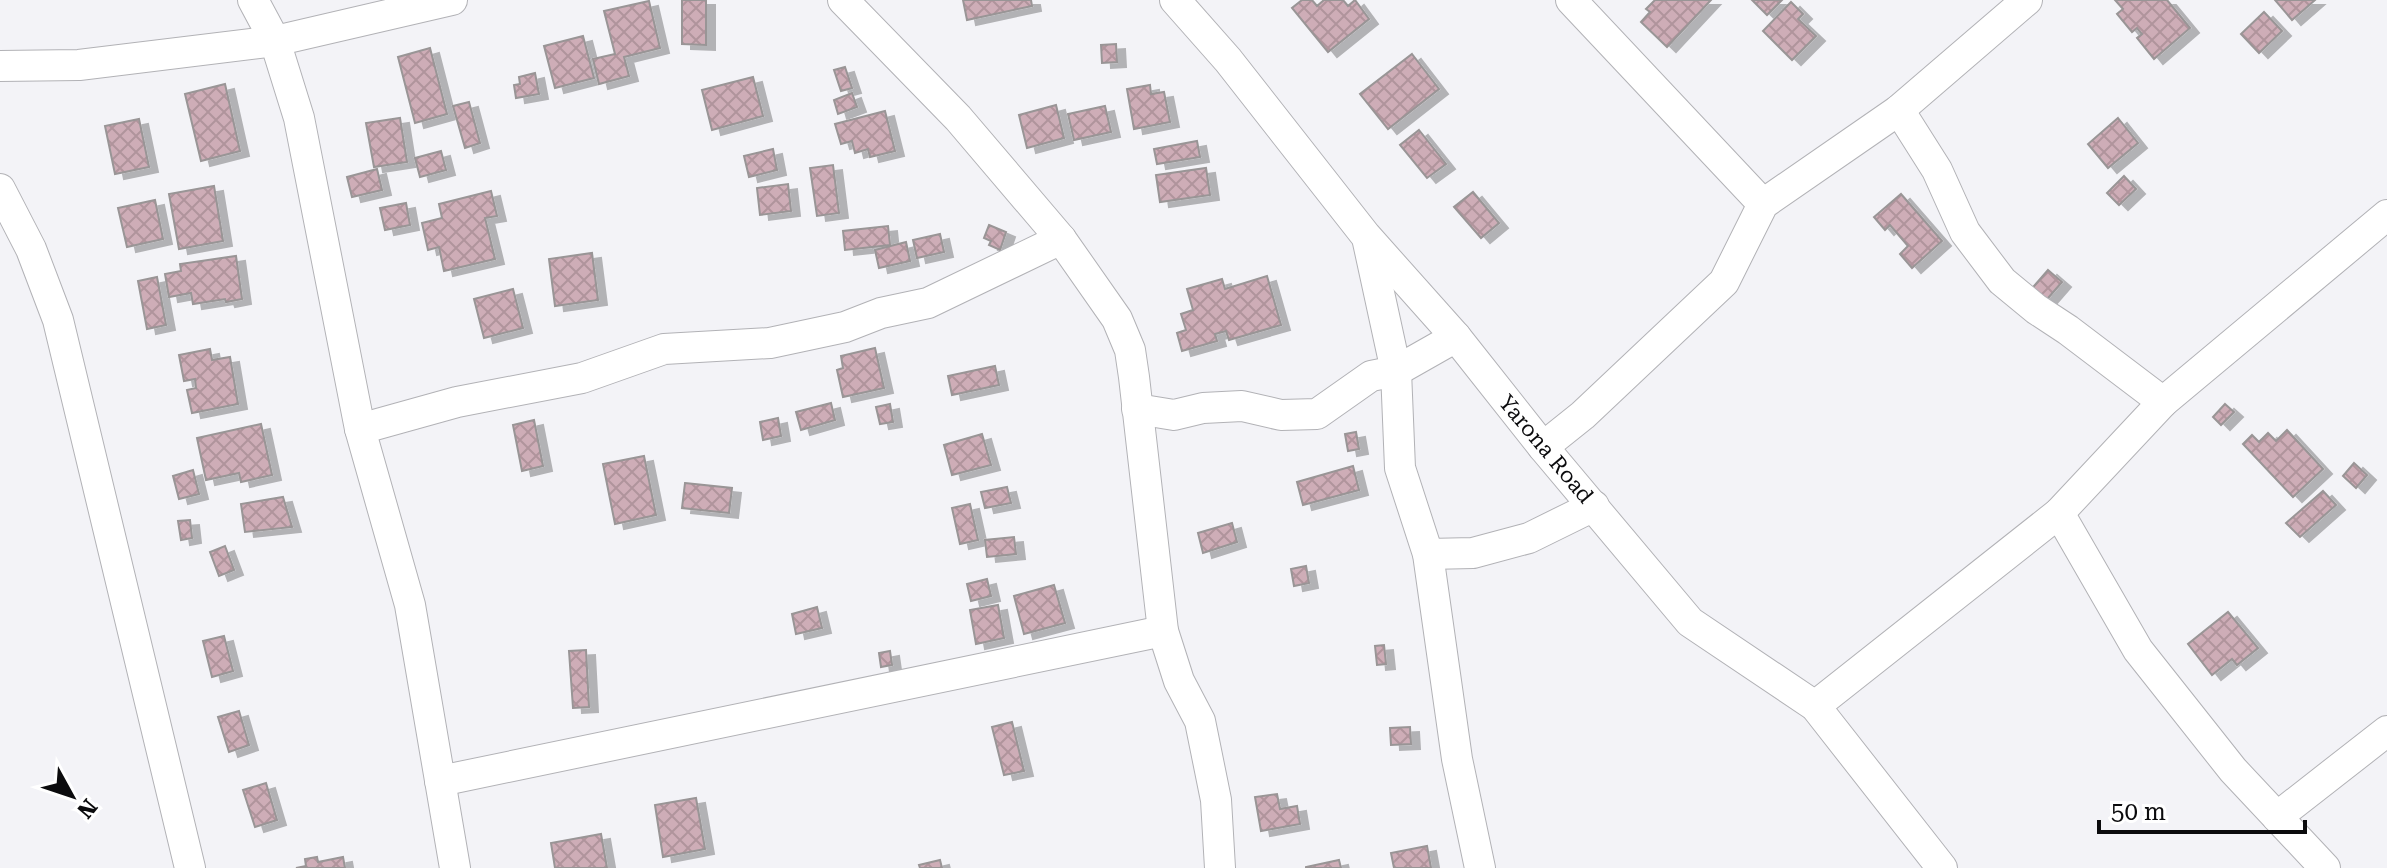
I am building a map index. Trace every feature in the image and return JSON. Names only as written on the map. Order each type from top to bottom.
[{"type":"street","points":[[253,0],[275,41],[299,118],[360,429],[410,605],[455,868]]},
{"type":"street","points":[[0,66],[79,65],[275,41],[452,0]]},
{"type":"street","points":[[843,0],[958,118],[1061,239],[1117,319],[1130,350],[1163,631],[1179,681],[1200,721],[1216,800],[1220,868]]},
{"type":"street","name":"Yarona Road","points":[[1175,0],[1228,60],[1366,236],[1456,337],[1543,447],[1690,622],[1815,706],[1942,868]]},
{"type":"street","points":[[1571,0],[1763,204]]},
{"type":"street","points":[[1543,447],[1583,415],[1724,282],[1763,204],[1899,110],[2027,0]]},
{"type":"street","points":[[1899,110],[1937,170],[1965,232],[2002,281],[2163,402]]},
{"type":"street","points":[[0,189],[31,249],[58,320],[190,868]]},
{"type":"street","points":[[1815,706],[2059,513],[2163,402],[2387,215]]},
{"type":"street","points":[[1366,236],[1396,371],[1400,468],[1428,554],[1457,759],[1480,868]]},
{"type":"street","points":[[360,429],[457,402],[582,378],[664,349],[770,343],[845,327],[881,313],[928,303],[1061,239]]},
{"type":"street","points":[[1137,409],[1174,415],[1203,408],[1242,406],[1281,415],[1317,414],[1371,376],[1396,371],[1456,337]]},
{"type":"street","points":[[1428,554],[1473,553],[1529,538],[1594,506]]},
{"type":"street","points":[[2059,513],[2138,650],[2233,770],[2325,868]]},
{"type":"street","points":[[440,781],[1163,631]]},
{"type":"street","points":[[2277,817],[2387,731]]},
{"type":"building","points":[[682,0],[706,0],[706,45],[682,44]]},
{"type":"building","points":[[963,0],[1031,0],[1032,6],[967,20]]},
{"type":"building","points":[[1302,0],[1312,0],[1317,6],[1324,0],[1343,0],[1348,6],[1355,0],[1369,19],[1328,52],[1292,8]]},
{"type":"building","points":[[1655,0],[1711,0],[1667,47],[1641,22],[1650,12],[1646,9]]},
{"type":"building","points":[[1752,0],[1782,0],[1767,15]]},
{"type":"building","points":[[2115,0],[2167,0],[2190,28],[2154,59],[2137,38],[2142,34],[2137,28],[2132,32],[2117,14],[2123,9]]},
{"type":"building","points":[[2275,0],[2315,0],[2292,20]]},
{"type":"building","points":[[649,1],[660,48],[624,57],[629,76],[599,84],[593,59],[615,54],[604,11]]},
{"type":"building","points":[[1791,2],[1803,14],[1798,19],[1816,36],[1792,60],[1763,31]]},
{"type":"building","points":[[2264,12],[2282,31],[2259,53],[2241,34]]},
{"type":"building","points":[[583,36],[594,78],[555,88],[544,46]]},
{"type":"building","points":[[1116,44],[1117,62],[1102,63],[1101,45]]},
{"type":"building","points":[[430,48],[447,114],[415,123],[398,57]]},
{"type":"building","points":[[1412,54],[1439,89],[1388,129],[1360,94]]},
{"type":"building","points":[[845,67],[852,88],[841,91],[834,70]]},
{"type":"building","points":[[535,73],[539,94],[516,98],[514,85],[520,84],[519,77]]},
{"type":"building","points":[[753,77],[763,116],[712,130],[702,90]]},
{"type":"building","points":[[225,84],[240,151],[201,161],[185,94]]},
{"type":"building","points":[[1150,85],[1151,94],[1164,92],[1170,122],[1134,129],[1127,89]]},
{"type":"building","points":[[852,93],[857,107],[838,114],[834,100]]},
{"type":"building","points":[[469,102],[480,143],[465,148],[453,106]]},
{"type":"building","points":[[1056,105],[1064,138],[1027,148],[1019,115]]},
{"type":"building","points":[[1105,106],[1111,132],[1074,140],[1068,114]]},
{"type":"building","points":[[885,111],[895,151],[870,157],[868,149],[855,153],[852,141],[841,144],[835,124]]},
{"type":"building","points":[[400,118],[407,162],[374,167],[366,123]]},
{"type":"building","points":[[2118,118],[2138,143],[2108,168],[2088,144]]},
{"type":"building","points":[[139,119],[149,167],[115,174],[105,126]]},
{"type":"building","points":[[1419,130],[1446,164],[1427,178],[1400,145]]},
{"type":"building","points":[[1197,141],[1200,157],[1157,164],[1154,149]]},
{"type":"building","points":[[773,149],[777,170],[749,177],[744,156]]},
{"type":"building","points":[[441,151],[446,170],[420,177],[415,158]]},
{"type":"building","points":[[833,165],[839,213],[817,216],[810,168]]},
{"type":"building","points":[[1206,168],[1210,195],[1160,202],[1156,175]]},
{"type":"building","points":[[377,169],[382,190],[352,197],[347,177]]},
{"type":"building","points":[[2124,176],[2136,189],[2119,205],[2107,193]]},
{"type":"building","points":[[788,184],[791,211],[760,215],[757,188]]},
{"type":"building","points":[[214,186],[223,241],[179,249],[169,194]]},
{"type":"building","points":[[491,191],[497,216],[485,218],[495,259],[444,271],[439,247],[428,250],[422,223],[442,218],[439,204]]},
{"type":"building","points":[[1473,192],[1499,223],[1481,238],[1454,207]]},
{"type":"building","points":[[1901,194],[1942,241],[1912,268],[1900,254],[1908,246],[1890,225],[1885,230],[1874,217]]},
{"type":"building","points":[[155,200],[163,239],[127,247],[118,208]]},
{"type":"building","points":[[406,203],[410,225],[385,230],[380,208]]},
{"type":"building","points":[[989,225],[1006,232],[1000,250],[989,245],[991,241],[984,238]]},
{"type":"building","points":[[888,226],[890,245],[845,250],[843,231]]},
{"type":"building","points":[[940,234],[944,252],[917,258],[913,240]]},
{"type":"building","points":[[906,242],[910,261],[879,268],[875,250]]},
{"type":"building","points":[[592,253],[598,300],[555,306],[549,259]]},
{"type":"building","points":[[236,256],[242,299],[193,304],[191,293],[169,297],[165,274],[181,271],[180,264]]},
{"type":"building","points":[[2048,270],[2062,282],[2042,305],[2028,293]]},
{"type":"building","points":[[1267,276],[1281,325],[1229,340],[1226,331],[1215,334],[1217,341],[1182,351],[1177,333],[1186,330],[1181,314],[1193,310],[1187,289],[1222,279],[1225,289]]},
{"type":"building","points":[[157,277],[166,325],[147,329],[138,281]]},
{"type":"building","points":[[513,289],[523,328],[484,338],[474,299]]},
{"type":"building","points":[[875,348],[884,388],[843,397],[837,370],[843,368],[841,356]]},
{"type":"building","points":[[210,349],[212,360],[230,357],[238,404],[192,413],[187,390],[196,388],[195,379],[184,381],[179,355]]},
{"type":"building","points":[[995,366],[999,385],[952,395],[948,376]]},
{"type":"building","points":[[831,403],[835,420],[801,430],[796,412]]},
{"type":"building","points":[[890,404],[893,422],[880,424],[876,407]]},
{"type":"building","points":[[2225,404],[2234,412],[2221,425],[2213,417]]},
{"type":"building","points":[[778,418],[781,436],[763,440],[760,422]]},
{"type":"building","points":[[534,420],[543,466],[522,471],[513,425]]},
{"type":"building","points":[[261,424],[272,475],[241,482],[239,473],[206,480],[197,438]]},
{"type":"building","points":[[2287,430],[2323,469],[2293,497],[2243,444],[2252,435],[2259,442],[2268,433],[2276,441]]},
{"type":"building","points":[[1356,432],[1359,449],[1348,451],[1345,434]]},
{"type":"building","points":[[982,434],[991,465],[952,475],[944,445]]},
{"type":"building","points":[[644,456],[656,515],[615,524],[603,464]]},
{"type":"building","points":[[2354,463],[2367,475],[2356,488],[2343,476]]},
{"type":"building","points":[[1353,466],[1359,490],[1303,505],[1297,482]]},
{"type":"building","points":[[193,470],[199,494],[179,499],[173,476]]},
{"type":"building","points":[[685,483],[732,488],[729,513],[682,508]]},
{"type":"building","points":[[1007,487],[1011,503],[985,508],[981,492]]},
{"type":"building","points":[[2323,491],[2336,505],[2300,537],[2286,523]]},
{"type":"building","points":[[283,497],[292,527],[245,532],[241,504]]},
{"type":"building","points":[[970,504],[978,540],[960,544],[952,508]]},
{"type":"building","points":[[190,520],[192,538],[181,540],[178,521]]},
{"type":"building","points":[[1232,523],[1237,542],[1203,553],[1198,533]]},
{"type":"building","points":[[1014,537],[1016,554],[987,557],[985,540]]},
{"type":"building","points":[[225,546],[234,570],[219,576],[210,552]]},
{"type":"building","points":[[1306,566],[1309,583],[1294,586],[1291,569]]},
{"type":"building","points":[[987,579],[991,596],[971,601],[967,584]]},
{"type":"building","points":[[1054,585],[1065,623],[1024,634],[1014,596]]},
{"type":"building","points":[[998,605],[1004,638],[976,644],[970,610]]},
{"type":"building","points":[[817,607],[822,628],[796,634],[792,614]]},
{"type":"building","points":[[2228,612],[2258,648],[2237,665],[2232,659],[2212,675],[2188,644]]},
{"type":"building","points":[[224,636],[233,671],[212,677],[203,641]]},
{"type":"building","points":[[1384,645],[1386,664],[1377,665],[1375,646]]},
{"type":"building","points":[[586,650],[589,707],[573,708],[569,651]]},
{"type":"building","points":[[890,651],[892,665],[881,667],[879,653]]},
{"type":"building","points":[[239,711],[249,745],[229,752],[218,717]]},
{"type":"building","points":[[1012,722],[1024,771],[1004,775],[992,727]]},
{"type":"building","points":[[1410,727],[1411,744],[1391,745],[1390,728]]},
{"type":"building","points":[[266,783],[277,820],[255,827],[243,790]]},
{"type":"building","points":[[1277,794],[1280,809],[1297,806],[1300,824],[1261,831],[1255,797]]},
{"type":"building","points":[[696,798],[705,849],[663,857],[655,805]]},
{"type":"building","points":[[601,834],[607,868],[555,868],[551,843]]},
{"type":"building","points":[[1427,846],[1431,868],[1394,868],[1391,853]]},
{"type":"building","points":[[317,857],[318,862],[343,857],[345,868],[296,868],[306,866],[305,859]]},
{"type":"building","points":[[940,860],[942,868],[920,868],[919,865]]},
{"type":"building","points":[[1339,860],[1341,868],[1306,868],[1306,867]]}]
